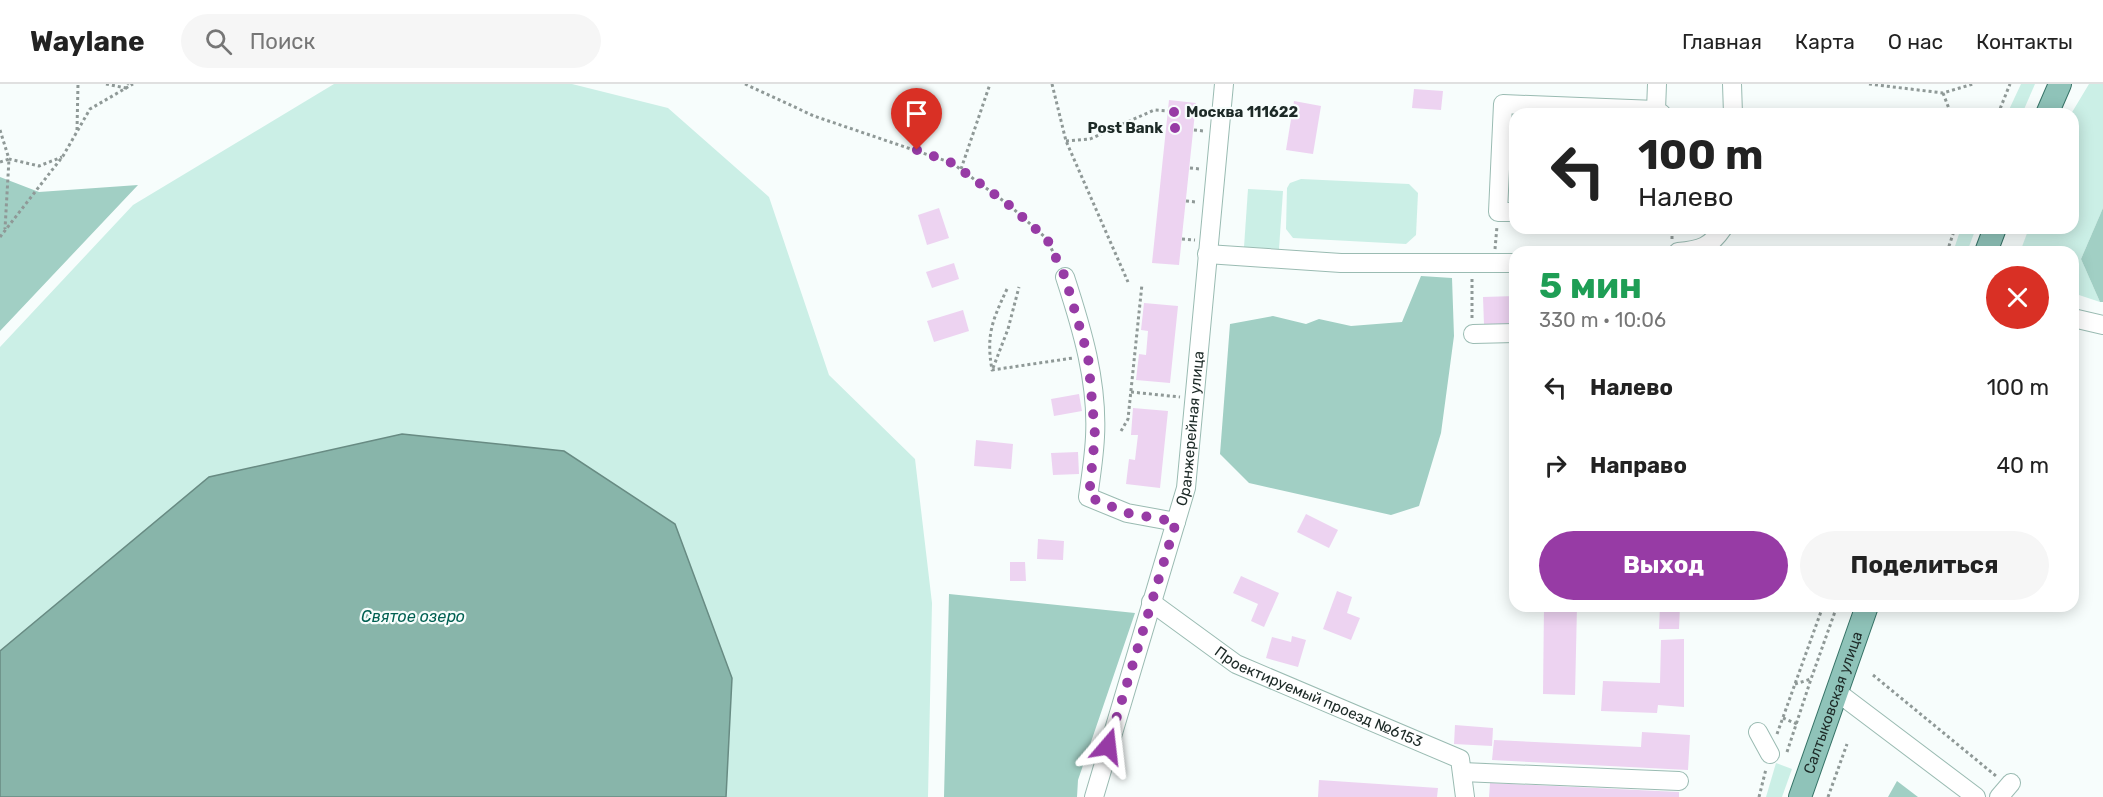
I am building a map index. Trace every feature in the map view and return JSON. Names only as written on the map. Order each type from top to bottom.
[{"type":"main road","points":[[2049,108],[2060,84]]},
{"type":"main road","name":"Салтыковская улица","points":[[1800,797],[1865,612]]},
{"type":"street","name":"Оранжерейная улица","points":[[1094,797],[1186,488],[1224,84]]},
{"type":"street","points":[[1658,84],[1659,108]]},
{"type":"street","points":[[1732,84],[1732,108]]},
{"type":"street","points":[[1506,212],[1503,104],[1581,108]]},
{"type":"street","points":[[1208,254],[1341,263],[1509,263]]},
{"type":"street","points":[[1065,277],[1088,356],[1095,435],[1089,497],[1127,513],[1176,522]]},
{"type":"street","points":[[2079,319],[2103,325]]},
{"type":"street","points":[[1473,334],[1509,333]]},
{"type":"street","name":"Проектируемый проезд №6153","points":[[1151,602],[1236,664],[1460,759],[1462,772]]},
{"type":"street","points":[[1837,692],[1976,797]]},
{"type":"street","points":[[1758,732],[1777,757]]},
{"type":"street","points":[[1465,797],[1462,772],[1679,781]]},
{"type":"path","points":[[77,132],[78,84]]},
{"type":"path","points":[[106,84],[127,86]]},
{"type":"path","points":[[0,237],[63,156],[90,109],[133,84]]},
{"type":"path","points":[[745,84],[814,116],[932,156],[961,169],[1009,205],[1047,239],[1065,277]]},
{"type":"path","points":[[961,169],[990,84]]},
{"type":"path","points":[[1052,84],[1066,141],[1128,282]]},
{"type":"path","points":[[1869,84],[1943,93],[1973,84]]},
{"type":"path","points":[[2000,108],[2010,84]]},
{"type":"path","points":[[1943,93],[1949,108]]},
{"type":"path","points":[[1066,141],[1090,139],[1154,110],[1168,111]]},
{"type":"path","points":[[0,130],[9,159],[5,230]]},
{"type":"path","points":[[0,162],[9,159],[39,166],[63,156]]},
{"type":"path","points":[[1495,258],[1506,212]]},
{"type":"path","points":[[1472,263],[1473,334]]},
{"type":"path","points":[[1120,431],[1128,419],[1142,284]]},
{"type":"path","points":[[992,370],[1008,328],[1018,287]]},
{"type":"path","points":[[992,370],[987,343],[996,312],[1007,289]]},
{"type":"path","points":[[992,370],[1088,356]]},
{"type":"path","points":[[1131,392],[1188,398]]},
{"type":"path","points":[[1777,757],[1783,718],[1821,612]]},
{"type":"path","points":[[1759,797],[1777,757],[1797,724],[1835,612]]},
{"type":"path","points":[[1873,675],[2006,789]]},
{"type":"path","points":[[1795,684],[1811,680]]},
{"type":"path","points":[[1783,718],[1797,724]]},
{"type":"path","points":[[1828,797],[1847,744]]},
{"type":"shaded area","points":[[334,84],[572,84],[668,108],[769,197],[829,375],[915,459],[932,603],[928,797],[726,797],[732,678],[209,477],[0,651],[0,347],[133,205]]},
{"type":"shaded area","points":[[2021,84],[2035,84],[2025,108],[2010,108]]},
{"type":"shaded area","points":[[2089,84],[2103,84],[2103,208],[2081,259],[2100,302],[2079,295],[2079,246],[2022,246],[2027,234],[2079,234],[2079,108],[2075,108]]},
{"type":"shaded area","points":[[0,177],[39,192],[138,185],[0,331]]},
{"type":"shaded area","points":[[1301,179],[1409,184],[1418,193],[1416,235],[1406,244],[1293,238],[1286,229],[1287,188],[1290,183]]},
{"type":"shaded area","points":[[1248,189],[1283,191],[1279,249],[1244,247]]},
{"type":"shaded area","points":[[2103,208],[2103,302],[2100,302],[2081,259]]},
{"type":"shaded area","points":[[1959,234],[1974,234],[1969,246],[1955,246]]},
{"type":"shaded area","points":[[1421,276],[1452,278],[1454,336],[1441,433],[1419,506],[1391,515],[1249,483],[1220,454],[1230,324],[1273,316],[1306,324],[1319,319],[1351,326],[1402,322]]},
{"type":"shaded area","points":[[949,594],[1135,613],[1078,780],[1077,797],[944,797]]},
{"type":"shaded area","points":[[1776,763],[1792,769],[1782,797],[1766,797]]},
{"type":"shaded area","points":[[1897,781],[1918,797],[1888,797]]},
{"type":"water","name":"Святое озеро","points":[[402,434],[564,451],[675,524],[732,678],[726,797],[0,797],[0,651],[209,477]]},
{"type":"building","points":[[1414,89],[1443,91],[1441,110],[1412,108]]},
{"type":"building","points":[[1169,100],[1196,103],[1179,265],[1152,263]]},
{"type":"building","points":[[1294,101],[1321,106],[1313,154],[1286,150]]},
{"type":"building","points":[[939,208],[949,238],[927,245],[918,215]]},
{"type":"building","points":[[954,263],[959,279],[932,288],[926,272]]},
{"type":"building","points":[[1509,296],[1509,324],[1484,325],[1483,297]]},
{"type":"building","points":[[1144,303],[1178,306],[1170,383],[1136,380],[1139,354],[1146,355],[1148,331],[1141,330]]},
{"type":"building","points":[[963,310],[969,331],[934,342],[927,321]]},
{"type":"building","points":[[1079,394],[1082,411],[1054,416],[1051,399]]},
{"type":"building","points":[[1133,408],[1168,411],[1160,488],[1126,484],[1129,459],[1135,460],[1138,435],[1131,435]]},
{"type":"building","points":[[976,440],[1013,444],[1011,469],[974,466]]},
{"type":"building","points":[[1078,452],[1079,474],[1053,475],[1051,453]]},
{"type":"building","points":[[1306,514],[1338,530],[1329,548],[1297,532]]},
{"type":"building","points":[[1038,539],[1064,541],[1063,560],[1037,559]]},
{"type":"building","points":[[1010,562],[1025,562],[1026,581],[1010,581]]},
{"type":"building","points":[[1241,576],[1279,593],[1264,627],[1251,621],[1258,604],[1233,593]]},
{"type":"building","points":[[1337,591],[1352,597],[1347,613],[1360,618],[1351,640],[1323,629]]},
{"type":"building","points":[[1544,612],[1577,612],[1575,695],[1543,694]]},
{"type":"building","points":[[1660,612],[1680,612],[1679,629],[1659,629]]},
{"type":"building","points":[[1292,636],[1306,640],[1298,667],[1266,658],[1272,637],[1291,642]]},
{"type":"building","points":[[1684,639],[1684,707],[1658,705],[1657,713],[1601,711],[1603,681],[1660,683],[1661,640]]},
{"type":"building","points":[[1455,725],[1493,728],[1492,746],[1454,744]]},
{"type":"building","points":[[1642,732],[1690,735],[1688,770],[1492,760],[1494,740],[1641,747]]},
{"type":"building","points":[[1319,780],[1438,788],[1437,797],[1318,797]]},
{"type":"building","points":[[1490,783],[1679,792],[1679,797],[1489,797]]},
{"type":"place","name":"Москва 111622","points":[[1174,112]]},
{"type":"place","name":"Post Bank","points":[[1175,128]]},
{"type":"route","points":[[917,150],[952,163],[1009,205],[1047,239],[1065,277],[1085,339],[1088,356],[1095,435],[1089,497],[1127,513],[1176,522],[1108,746]]}]
